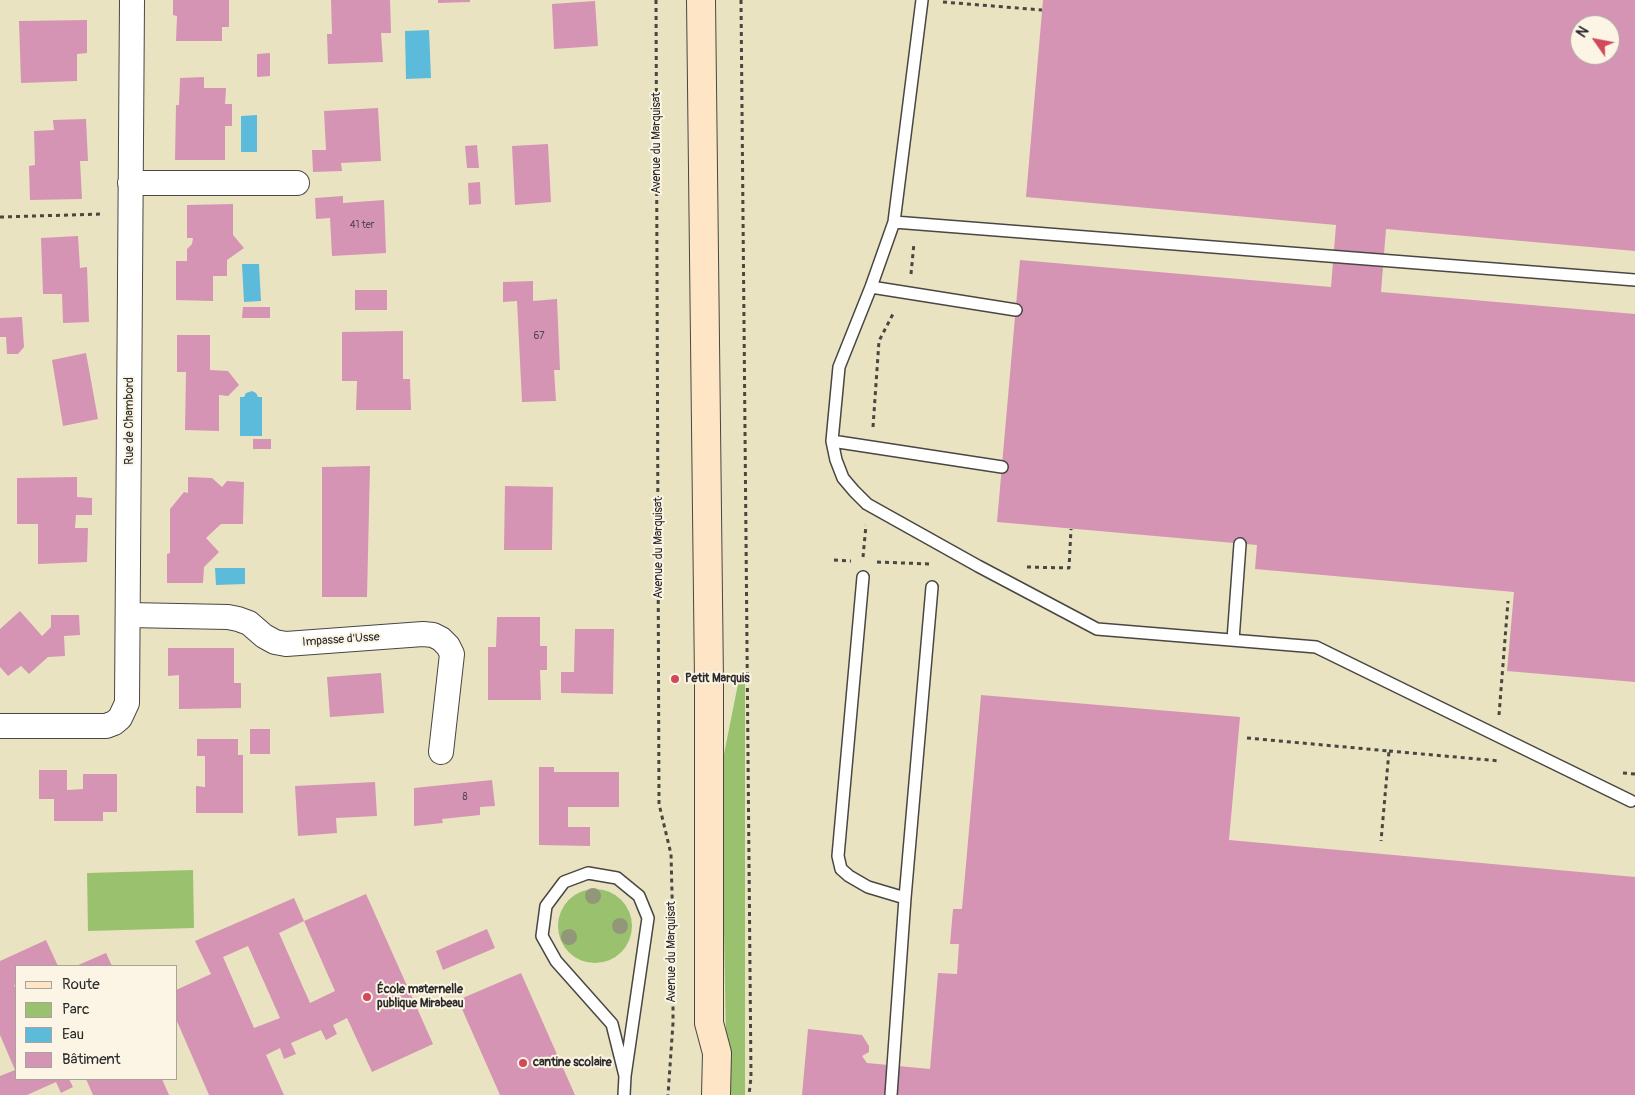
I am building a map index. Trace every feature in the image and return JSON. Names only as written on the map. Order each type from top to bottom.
[{"type":"main road","points":[[701,0],[709,680],[709,1023],[717,1053],[716,1095]]},
{"type":"main road","points":[[697,1095],[700,1051],[709,1023]]},
{"type":"street","name":"Rue de Chambord","points":[[0,726],[106,726],[120,718],[127,703],[132,0]]},
{"type":"street","points":[[130,183],[297,183]]},
{"type":"street","name":"Impasse d'Usse","points":[[129,615],[228,617],[249,623],[264,636],[275,642],[286,644],[423,634],[433,635],[441,639],[448,646],[452,654],[441,752]]},
{"type":"lane","points":[[922,0],[894,222],[871,287],[839,367],[832,441],[836,460],[843,478],[867,504],[1097,629],[1316,647],[1631,801]]},
{"type":"lane","points":[[894,222],[1635,280]]},
{"type":"lane","points":[[871,287],[1016,310]]},
{"type":"lane","points":[[832,441],[1002,467]]},
{"type":"lane","points":[[1233,640],[1240,544]]},
{"type":"lane","points":[[863,577],[838,856],[841,869],[849,876],[868,887],[905,898]]},
{"type":"lane","points":[[891,1095],[905,898],[932,587]]},
{"type":"lane","points":[[624,1095],[625,1076],[648,918],[639,896],[617,878],[588,873],[564,882],[546,906],[542,936],[556,961],[612,1024],[625,1076]]},
{"type":"path","name":"Avenue du Marquisat","points":[[656,0],[659,804],[671,854],[673,932],[673,1023],[668,1095]]},
{"type":"path","points":[[741,0],[749,1095]]},
{"type":"path","points":[[0,217],[130,213]]},
{"type":"path","points":[[1498,723],[1508,601]]},
{"type":"path","points":[[1247,738],[1389,751],[1381,841]]},
{"type":"path","points":[[1496,752],[1496,761]]},
{"type":"green space","points":[[745,681],[745,1095],[727,1095],[721,769],[738,684]]},
{"type":"green space","points":[[193,870],[194,928],[88,931],[87,873]]},
{"type":"green space","points":[[595,889],[616,895],[626,905],[632,926],[626,947],[616,957],[595,963],[574,957],[564,947],[558,926],[564,905],[574,895]]},
{"type":"water","points":[[429,30],[431,78],[406,79],[405,31]]},
{"type":"water","points":[[257,115],[257,152],[241,152],[241,116]]},
{"type":"water","points":[[242,264],[259,264],[261,301],[244,302]]},
{"type":"water","points":[[252,391],[258,397],[262,397],[262,436],[240,436],[240,397],[244,397],[246,393]]},
{"type":"water","points":[[215,568],[245,568],[245,584],[216,585]]},
{"type":"building","points":[[173,0],[229,0],[229,27],[222,27],[222,41],[176,41],[177,16],[173,15]]},
{"type":"building","points":[[331,0],[390,0],[391,33],[381,33],[383,62],[328,64],[327,34],[332,34]]},
{"type":"building","points":[[438,0],[470,0],[470,2],[438,3]]},
{"type":"building","points":[[1043,0],[1635,0],[1635,251],[1386,229],[1381,292],[1635,314],[1635,682],[1507,671],[1514,592],[1255,569],[1257,545],[997,522],[1020,260],[1331,287],[1336,225],[1026,197]]},
{"type":"building","points":[[595,1],[598,46],[554,49],[552,4]]},
{"type":"building","points":[[87,20],[87,53],[77,54],[77,81],[21,83],[19,21]]},
{"type":"building","points":[[270,53],[270,76],[257,77],[257,54]]},
{"type":"building","points":[[204,77],[204,88],[226,88],[225,104],[232,104],[232,126],[225,126],[225,160],[175,160],[176,105],[179,105],[180,78]]},
{"type":"building","points":[[378,108],[381,161],[341,163],[342,171],[313,172],[312,150],[326,150],[324,111]]},
{"type":"building","points":[[86,119],[88,161],[80,161],[82,199],[30,200],[29,166],[35,165],[34,131],[54,130],[53,120]]},
{"type":"building","points":[[548,144],[551,202],[515,205],[512,146]]},
{"type":"building","points":[[477,145],[479,168],[467,168],[465,146]]},
{"type":"building","points":[[480,182],[481,204],[469,205],[468,183]]},
{"type":"building","points":[[343,196],[343,203],[384,200],[386,253],[332,256],[330,218],[316,219],[315,198]]},
{"type":"building","points":[[233,204],[233,235],[244,248],[227,260],[227,276],[213,276],[213,301],[176,300],[176,261],[187,261],[187,249],[192,244],[193,238],[187,238],[187,205]]},
{"type":"building","points":[[78,236],[80,268],[87,267],[89,322],[63,323],[62,294],[43,294],[41,238]]},
{"type":"building","points":[[533,281],[533,301],[557,299],[560,370],[554,370],[556,401],[522,402],[517,301],[503,302],[503,282]]},
{"type":"building","points":[[355,290],[387,290],[387,310],[355,310]]},
{"type":"building","points":[[243,307],[270,307],[270,318],[242,318]]},
{"type":"building","points":[[22,317],[24,347],[18,354],[7,354],[6,337],[0,337],[0,318]]},
{"type":"building","points":[[403,331],[403,379],[410,379],[411,410],[356,410],[357,381],[342,381],[342,332]]},
{"type":"building","points":[[177,335],[210,335],[210,370],[228,371],[239,385],[228,396],[219,395],[219,431],[185,430],[186,372],[177,372]]},
{"type":"building","points":[[86,353],[98,419],[63,426],[52,360]]},
{"type":"building","points":[[253,439],[271,439],[271,449],[253,449]]},
{"type":"building","points":[[370,466],[367,597],[322,597],[322,467]]},
{"type":"building","points":[[77,477],[77,497],[92,498],[92,515],[76,515],[75,528],[88,528],[87,562],[38,564],[38,524],[17,524],[17,478]]},
{"type":"building","points":[[188,477],[212,478],[222,487],[227,481],[244,482],[243,524],[221,524],[206,538],[219,552],[204,567],[203,583],[167,583],[167,554],[170,553],[170,509],[184,492],[188,493]]},
{"type":"building","points":[[505,486],[553,487],[552,550],[504,550]]},
{"type":"building","points":[[20,611],[42,636],[51,627],[51,615],[79,615],[80,635],[64,636],[65,656],[48,657],[29,674],[21,666],[8,676],[0,667],[0,629]]},
{"type":"building","points":[[497,617],[540,617],[540,646],[547,646],[547,670],[540,670],[541,700],[488,700],[488,647],[496,647]]},
{"type":"building","points":[[575,629],[614,629],[613,694],[561,693],[561,672],[574,672]]},
{"type":"building","points":[[168,648],[234,648],[234,683],[241,683],[241,708],[179,709],[179,675],[168,676]]},
{"type":"building","points":[[381,673],[384,713],[330,717],[327,677]]},
{"type":"building","points":[[981,695],[1240,717],[1229,840],[1635,877],[1635,1095],[802,1095],[808,1029],[862,1035],[869,1046],[869,1052],[862,1056],[867,1063],[930,1069],[938,973],[957,974],[959,944],[950,944],[953,909],[962,909]]},
{"type":"building","points":[[250,729],[270,729],[270,754],[250,754]]},
{"type":"building","points":[[197,739],[238,739],[238,755],[243,755],[243,813],[196,813],[196,786],[205,787],[205,756],[197,756]]},
{"type":"building","points":[[539,767],[554,767],[554,772],[619,772],[619,807],[568,807],[568,827],[590,827],[590,846],[539,845]]},
{"type":"building","points":[[39,770],[67,770],[67,790],[83,789],[83,774],[117,774],[117,812],[103,812],[103,821],[54,821],[54,799],[39,799]]},
{"type":"building","points":[[492,780],[495,806],[480,807],[480,815],[442,819],[443,823],[414,826],[414,788]]},
{"type":"building","points":[[375,782],[377,816],[336,818],[337,833],[298,836],[295,786]]},
{"type":"building","name":"École maternelle publique Mirabeau","points":[[366,894],[433,1044],[372,1072],[347,1018],[333,1025],[337,1034],[326,1040],[321,1030],[291,1043],[296,1054],[284,1059],[280,1048],[266,1055],[284,1095],[209,1095],[178,1024],[178,989],[211,974],[195,941],[294,898],[304,921]],"holes":[[[304,921],[335,991],[310,1003],[279,933]],[[248,946],[280,1018],[254,1028],[223,957]]]},
{"type":"building","points":[[487,929],[495,948],[443,970],[436,951]]},
{"type":"building","points":[[46,940],[58,965],[15,965],[15,1070],[0,1035],[0,961]]},
{"type":"building","points":[[106,953],[112,965],[78,965]]},
{"type":"building","name":"cantine scolaire","points":[[521,973],[575,1095],[500,1095],[458,1000]]},
{"type":"building","points":[[15,1070],[15,1080],[70,1080],[73,1087],[61,1093],[56,1082],[27,1095],[0,1095],[0,1076]]},
{"type":"building","points":[[86,1080],[162,1080],[169,1095],[93,1095]]},
{"type":"place","name":"Petit Marquis","points":[[675,679]]},
{"type":"place","name":"École maternelle publique Mirabeau","points":[[367,997]]},
{"type":"place","name":"cantine scolaire","points":[[523,1063]]}]
